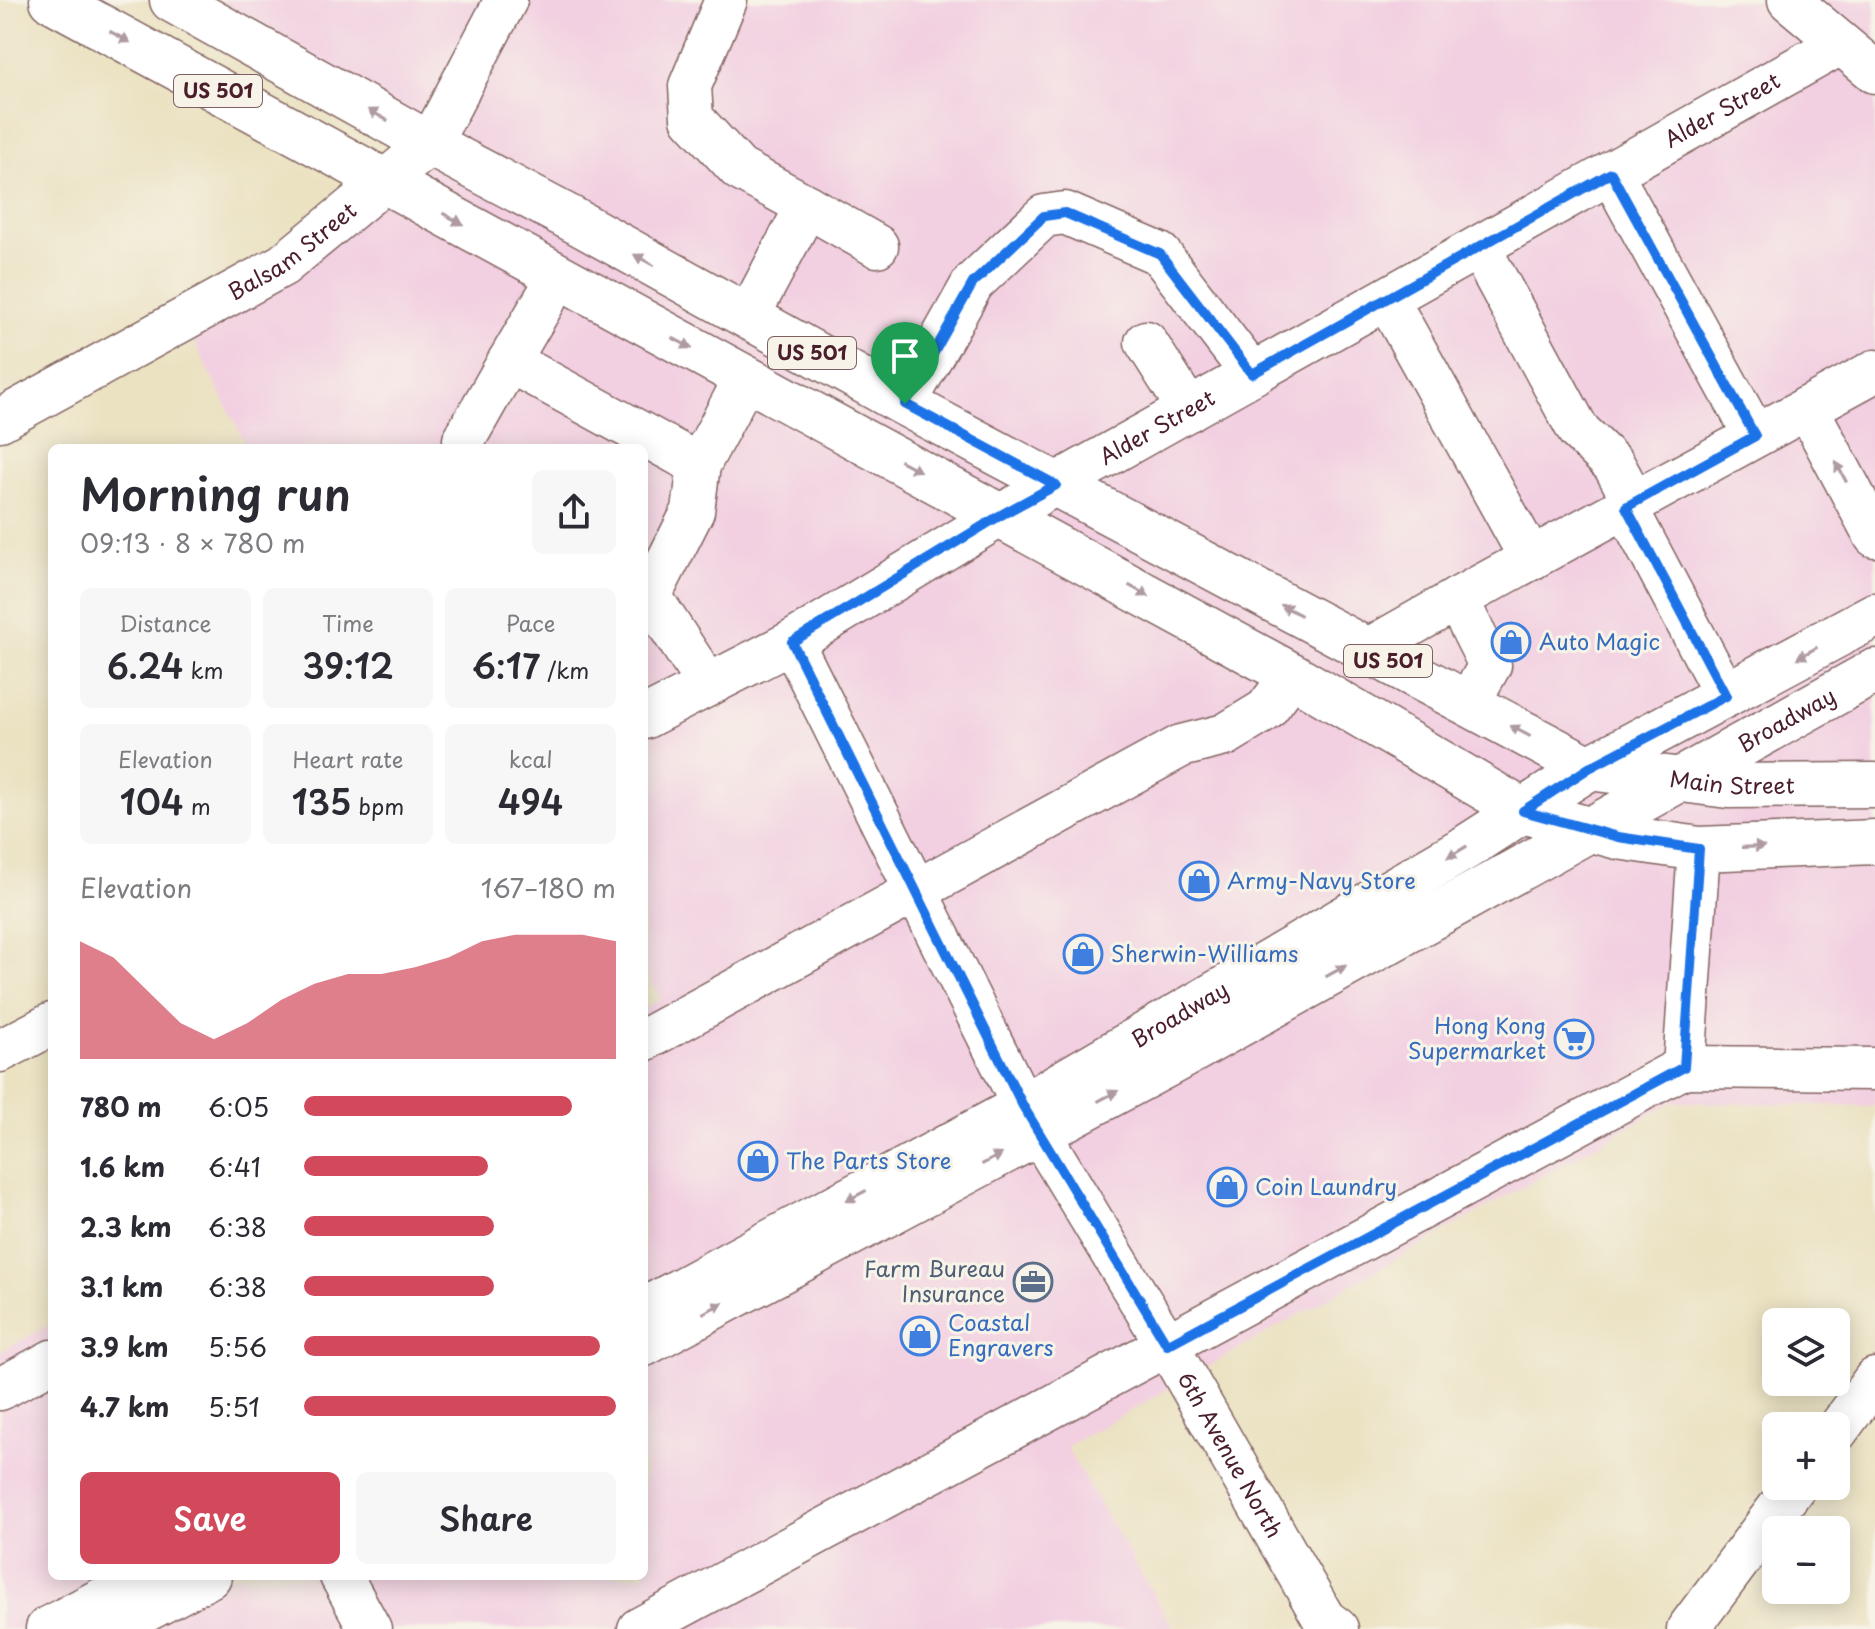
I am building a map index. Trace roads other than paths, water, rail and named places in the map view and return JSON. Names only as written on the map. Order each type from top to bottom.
[{"type":"main road","name":"US 501","points":[[52,0],[1292,675],[1523,811],[1618,837],[1699,849],[1875,842]]},
{"type":"main road","name":"US 501","points":[[172,0],[905,404],[1589,768]]},
{"type":"main road","name":"Broadway","points":[[648,1342],[1032,1120],[1589,768],[1875,615]]},
{"type":"main road","name":"Broadway","points":[[648,1308],[1032,1120],[1172,1062],[1875,671]]},
{"type":"main road","name":"Main Street","points":[[1589,768],[1728,786],[1875,785]]},
{"type":"main road","points":[[48,1629],[140,1580]]},
{"type":"main road","points":[[109,1629],[201,1580]]},
{"type":"street","name":"Balsam Street","points":[[0,420],[283,265],[430,144],[506,0]]},
{"type":"street","points":[[726,0],[690,86],[692,118],[739,169],[877,246]]},
{"type":"street","points":[[1789,0],[1875,72]]},
{"type":"street","name":"Alder Street","points":[[648,716],[792,642],[1001,515],[1840,44]]},
{"type":"street","points":[[1611,173],[1755,436]]},
{"type":"street","points":[[748,317],[807,206]]},
{"type":"street","points":[[905,404],[973,283],[1044,216],[1065,213],[1160,254],[1252,374]]},
{"type":"street","points":[[1479,247],[1578,430],[1614,465],[1630,504],[1726,696]]},
{"type":"street","points":[[464,440],[559,276]]},
{"type":"street","points":[[1387,299],[1531,559]]},
{"type":"street","points":[[1146,342],[1189,410]]},
{"type":"street","points":[[509,361],[699,465]]},
{"type":"street","points":[[1367,650],[1875,371]]},
{"type":"street","points":[[708,685],[650,596],[693,511],[699,465],[746,377]]},
{"type":"street","points":[[1807,408],[1875,536]]},
{"type":"street","points":[[1457,599],[1490,665],[1468,704]]},
{"type":"street","name":"6th Avenue North","points":[[792,642],[1032,1120],[1167,1345],[1321,1626]]},
{"type":"street","points":[[648,1038],[1181,746],[1225,735],[1266,710],[1292,675]]},
{"type":"street","points":[[1684,1067],[1699,849]]},
{"type":"street","points":[[639,1629],[1684,1067],[1875,1069]]},
{"type":"street","points":[[0,1389],[48,1363]]},
{"type":"street","points":[[1850,1413],[1875,1379]]},
{"type":"street","points":[[1688,1629],[1785,1500]]},
{"type":"street","points":[[343,1580],[370,1629]]},
{"type":"place","name":"Auto Magic","points":[[1511,642]]},
{"type":"place","name":"Army-Navy Store","points":[[1199,881]]},
{"type":"place","name":"Sherwin-Williams","points":[[1083,954]]},
{"type":"place","name":"Hong Kong Supermarket","points":[[1574,1039]]},
{"type":"place","name":"The Parts Store","points":[[758,1161]]},
{"type":"place","name":"Coin Laundry","points":[[1227,1187]]},
{"type":"place","name":"Farm Bureau Insurance","points":[[1033,1282]]},
{"type":"place","name":"Coastal Engravers","points":[[920,1336]]}]
